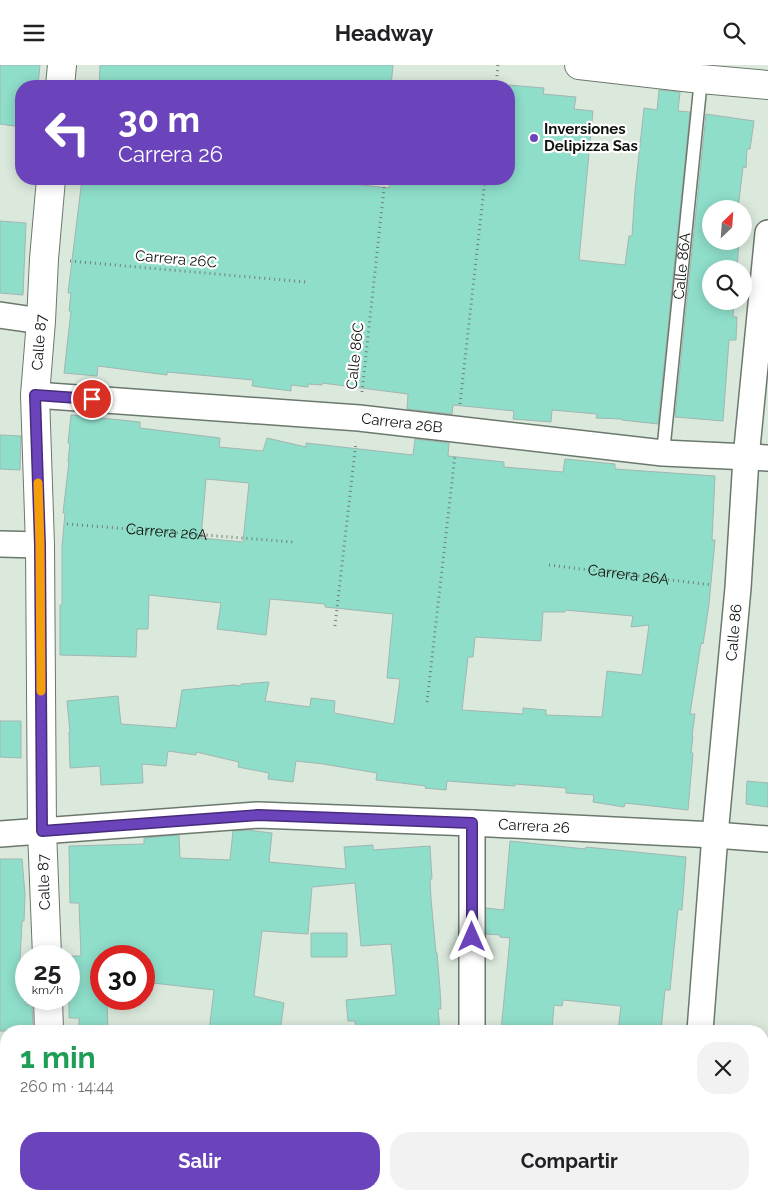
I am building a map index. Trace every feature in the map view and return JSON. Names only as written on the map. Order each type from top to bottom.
[{"type":"street","points":[[61,80],[62,65]]},
{"type":"street","points":[[579,65],[768,85]]},
{"type":"street","name":"Calle 87","points":[[47,945],[42,831],[40,534],[35,395],[50,185]]},
{"type":"street","name":"Calle 86","points":[[700,1025],[715,835],[738,588],[757,458],[768,233]]},
{"type":"street","points":[[0,315],[41,321]]},
{"type":"street","name":"Carrera 26B","points":[[35,395],[359,418],[663,453],[757,458]]},
{"type":"street","points":[[0,544],[40,534]]},
{"type":"street","name":"Carrera 26","points":[[0,835],[258,815],[472,823],[768,839]]},
{"type":"street","points":[[472,823],[472,1025]]},
{"type":"street","points":[[48,1010],[49,1025]]},
{"type":"lane","name":"Calle 86A","points":[[663,453],[701,79]]},
{"type":"path","points":[[497,80],[498,65]]},
{"type":"path","name":"Calle 86C","points":[[336,626],[384,185]]},
{"type":"path","name":"Carrera 26C","points":[[44,259],[306,282]]},
{"type":"path","name":"Carrera 26A","points":[[40,534],[294,543]]},
{"type":"path","name":"Carrera 26A","points":[[549,565],[708,584]]},
{"type":"building","points":[[0,65],[40,65],[39,80],[15,80],[15,126],[0,124]]},
{"type":"building","points":[[100,65],[393,65],[392,80],[99,80]]},
{"type":"building","points":[[515,86],[544,88],[543,94],[576,97],[574,109],[593,111],[579,260],[625,265],[629,236],[632,236],[644,108],[657,110],[659,90],[680,92],[678,111],[690,112],[658,424],[622,419],[596,418],[597,414],[552,410],[551,422],[513,419],[514,411],[453,405],[452,414],[407,409],[408,394],[322,383],[322,385],[308,384],[308,387],[291,385],[291,391],[252,386],[253,380],[167,372],[167,375],[98,366],[97,376],[64,373],[71,311],[69,311],[71,293],[68,293],[81,185],[362,185],[389,188],[389,185],[515,185]]},
{"type":"building","points":[[706,114],[754,121],[750,149],[747,149],[746,168],[743,167],[739,200],[702,200],[702,250],[738,250],[738,260],[702,260],[702,310],[733,310],[733,317],[737,317],[736,340],[729,340],[723,421],[675,417]]},
{"type":"building","points":[[0,221],[26,223],[23,295],[0,293]]},
{"type":"building","points":[[71,415],[140,422],[140,428],[220,438],[219,447],[263,451],[267,438],[306,447],[306,443],[413,455],[415,439],[449,443],[448,456],[504,462],[504,467],[563,472],[565,459],[615,464],[615,469],[715,476],[712,540],[715,540],[709,604],[690,714],[695,714],[688,810],[625,803],[624,807],[593,802],[594,795],[566,793],[566,788],[447,781],[446,790],[425,788],[426,786],[376,780],[377,773],[296,761],[293,782],[268,779],[269,773],[238,767],[239,762],[196,752],[196,755],[168,751],[166,766],[142,764],[143,783],[101,785],[100,766],[70,768],[70,732],[67,701],[118,696],[121,724],[176,728],[182,690],[269,682],[265,701],[310,707],[311,698],[335,701],[334,713],[394,724],[400,679],[387,678],[393,614],[325,607],[325,604],[270,599],[266,635],[217,629],[221,603],[149,595],[148,629],[137,629],[136,657],[60,655],[62,547],[65,513],[63,513],[69,462],[70,443],[68,443]],"holes":[[[206,479],[249,483],[243,542],[201,538]],[[565,610],[633,616],[631,627],[649,625],[642,675],[607,671],[602,717],[546,715],[546,710],[523,708],[523,714],[462,710],[468,657],[473,657],[475,637],[541,641],[543,612],[565,612]]]},
{"type":"building","points":[[0,435],[21,436],[20,470],[0,469]]},
{"type":"building","points":[[0,721],[21,721],[21,758],[0,757]]},
{"type":"building","points":[[747,781],[768,783],[768,807],[746,804]]},
{"type":"building","points":[[247,830],[272,833],[269,862],[346,869],[344,847],[373,845],[373,850],[430,846],[431,899],[440,989],[441,1009],[438,1009],[439,1025],[355,1025],[355,1021],[348,1021],[346,1000],[396,995],[391,944],[361,946],[355,883],[312,887],[308,934],[262,931],[254,996],[284,1003],[281,1025],[210,1025],[214,990],[155,983],[155,945],[90,945],[90,1010],[107,1010],[108,1025],[79,1025],[79,1018],[69,1018],[69,1010],[80,1010],[81,956],[79,903],[70,903],[69,846],[144,844],[144,838],[179,835],[180,858],[230,860],[233,831]]},
{"type":"building","points":[[510,841],[686,857],[682,910],[678,909],[670,990],[665,990],[662,1025],[619,1025],[621,1006],[563,1000],[562,1006],[554,1005],[552,1025],[502,1025],[510,938],[486,934],[486,908],[504,910]]},
{"type":"building","points":[[0,859],[22,859],[25,894],[24,921],[22,921],[21,945],[15,945],[15,1010],[32,1010],[33,1025],[0,1025]]},
{"type":"building","points":[[311,933],[347,933],[347,957],[311,957]]},
{"type":"slow traffic","points":[[38,483],[41,691]]},
{"type":"place","name":"Inversiones Delipizza Sas","points":[[534,138]]},
{"type":"route","points":[[92,399],[35,395],[40,545],[42,831],[258,815],[472,823],[472,937]]}]
